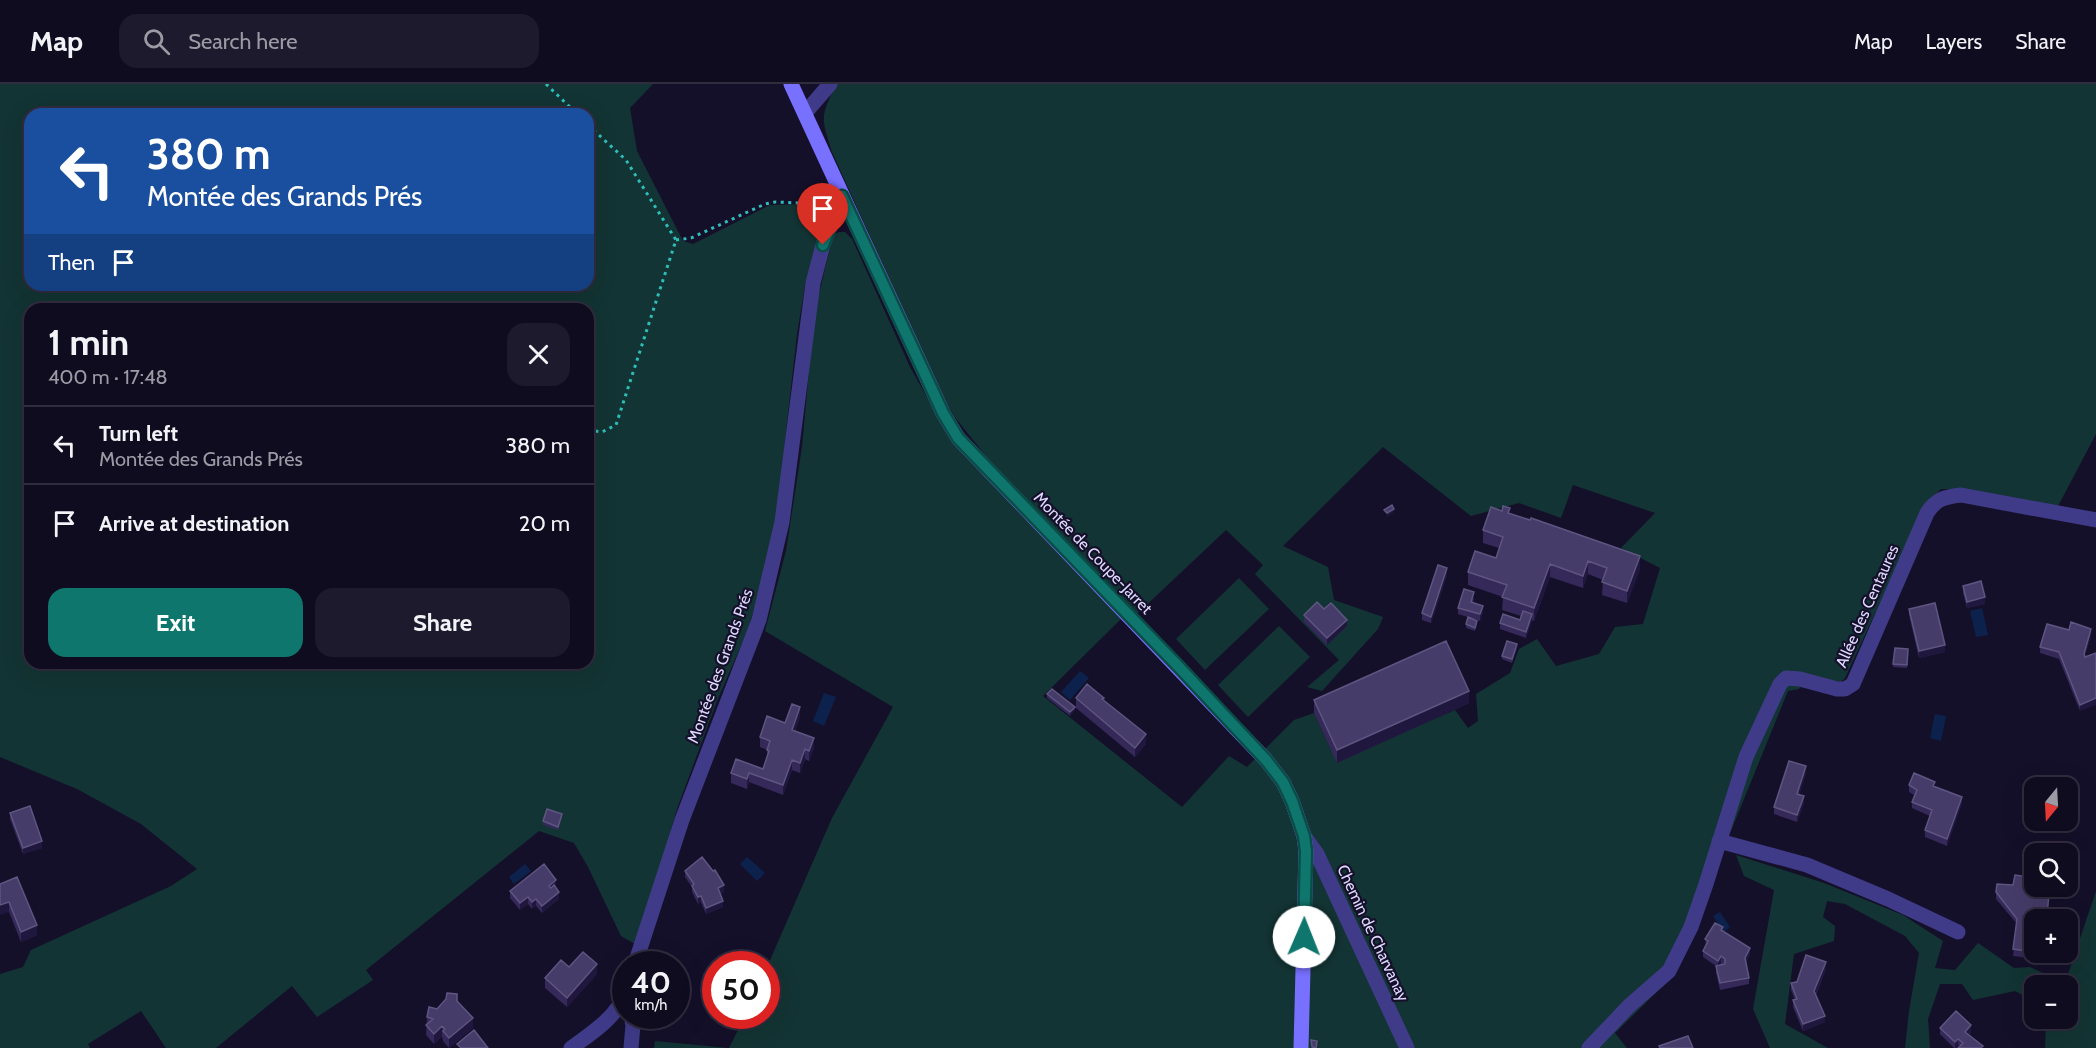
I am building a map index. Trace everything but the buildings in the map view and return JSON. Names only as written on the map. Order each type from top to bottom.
[{"type":"main road","name":"Montée de Coupe-Jarret","points":[[791,84],[841,199],[943,413],[958,438],[1266,760],[1283,782],[1304,836],[1306,851],[1301,1048]]},
{"type":"street","points":[[805,113],[830,84]]},
{"type":"street","name":"Montée des Grands Prés","points":[[639,951],[682,820],[759,621],[782,522],[813,283],[823,245],[841,199]]},
{"type":"street","name":"Allée des Centaures","points":[[1589,1048],[1629,1006],[1670,971],[1691,927],[1746,757],[1780,684],[1786,678],[1800,679],[1837,689],[1845,689],[1853,684],[1927,513],[1937,500],[1960,495],[2096,520]]},
{"type":"street","name":"Chemin de Charvanay","points":[[1304,836],[1317,854],[1407,1048]]},
{"type":"street","points":[[1719,841],[1807,865],[1888,899],[1958,933]]},
{"type":"street","points":[[572,1048],[612,1014]]},
{"type":"street","points":[[631,1048],[633,1029]]},
{"type":"path","points":[[546,84],[571,108]]},
{"type":"path","points":[[594,131],[626,160],[676,240],[616,425],[602,432],[594,431]]},
{"type":"path","points":[[676,240],[692,238],[765,204],[775,202],[815,204],[841,199]]},
{"type":"green space","points":[[0,84],[653,84],[630,108],[637,151],[683,241],[693,244],[770,205],[815,204],[827,213],[805,285],[797,334],[777,512],[763,577],[749,627],[717,701],[677,809],[647,913],[635,944],[621,936],[574,843],[539,831],[366,970],[373,980],[317,1017],[292,986],[216,1048],[166,1048],[141,1011],[88,1044],[90,1048],[0,1048],[0,974],[23,967],[31,950],[171,886],[197,869],[141,824],[77,789],[0,757]]},
{"type":"green space","points":[[836,84],[2096,84],[2096,434],[2057,508],[1955,489],[1941,489],[1926,504],[1845,678],[1841,682],[1809,678],[1799,689],[1788,691],[1671,978],[1615,1033],[1627,1048],[729,1048],[738,1029],[780,1029],[780,951],[774,951],[832,818],[893,707],[765,631],[786,551],[802,447],[818,298],[833,236],[838,232],[845,232],[852,239],[910,367],[937,415],[964,453],[1122,618],[1043,696],[1182,807],[1229,756],[1247,767],[1294,720],[1314,713],[1337,762],[1455,710],[1468,728],[1478,721],[1476,694],[1510,673],[1519,649],[1537,639],[1556,666],[1599,654],[1615,627],[1643,624],[1660,568],[1621,548],[1655,513],[1573,485],[1561,518],[1519,503],[1471,516],[1383,447],[1283,546],[1328,567],[1334,600],[1383,617],[1378,629],[1322,691],[1307,687],[1339,660],[1255,574],[1263,565],[1226,530],[1137,614],[989,460],[954,416],[939,390],[832,152],[824,124],[827,104]]},
{"type":"green space","points":[[1239,578],[1269,609],[1205,670],[1176,639]]},
{"type":"green space","points":[[1279,626],[1310,657],[1248,717],[1218,685]]},
{"type":"green space","points":[[1736,855],[1824,883],[1903,915],[1943,941],[1935,968],[1955,970],[1978,943],[2014,968],[2030,967],[2048,975],[2024,975],[2024,996],[2015,991],[1973,1000],[1962,984],[1940,984],[1928,1019],[1930,1048],[1905,1048],[1919,953],[1905,936],[1845,904],[1827,901],[1823,917],[1835,926],[1834,941],[1794,954],[1785,1024],[1828,1048],[1770,1048],[1753,1009],[1774,890],[1744,876]]},
{"type":"green space","points":[[2096,891],[2096,1048],[2045,1048],[2046,1029],[2078,1029],[2078,975],[2068,975],[2072,963],[2078,963],[2078,944]]},
{"type":"green space","points":[[655,1041],[728,1048],[654,1048]]},
{"type":"water","points":[[1982,608],[1988,635],[1976,637],[1970,611]]},
{"type":"water","points":[[1080,671],[1089,678],[1070,700],[1061,692]]},
{"type":"water","points":[[824,693],[836,697],[824,726],[813,721]]},
{"type":"water","points":[[1935,714],[1946,716],[1941,741],[1930,738]]},
{"type":"water","points":[[747,857],[765,873],[757,881],[740,864]]},
{"type":"water","points":[[525,864],[531,871],[514,884],[509,877]]},
{"type":"water","points":[[1720,912],[1730,927],[1724,932],[1713,916]]},
{"type":"route","points":[[823,245],[842,196],[943,413],[958,438],[1179,667],[1266,760],[1283,782],[1304,836],[1306,851],[1304,937]]}]
